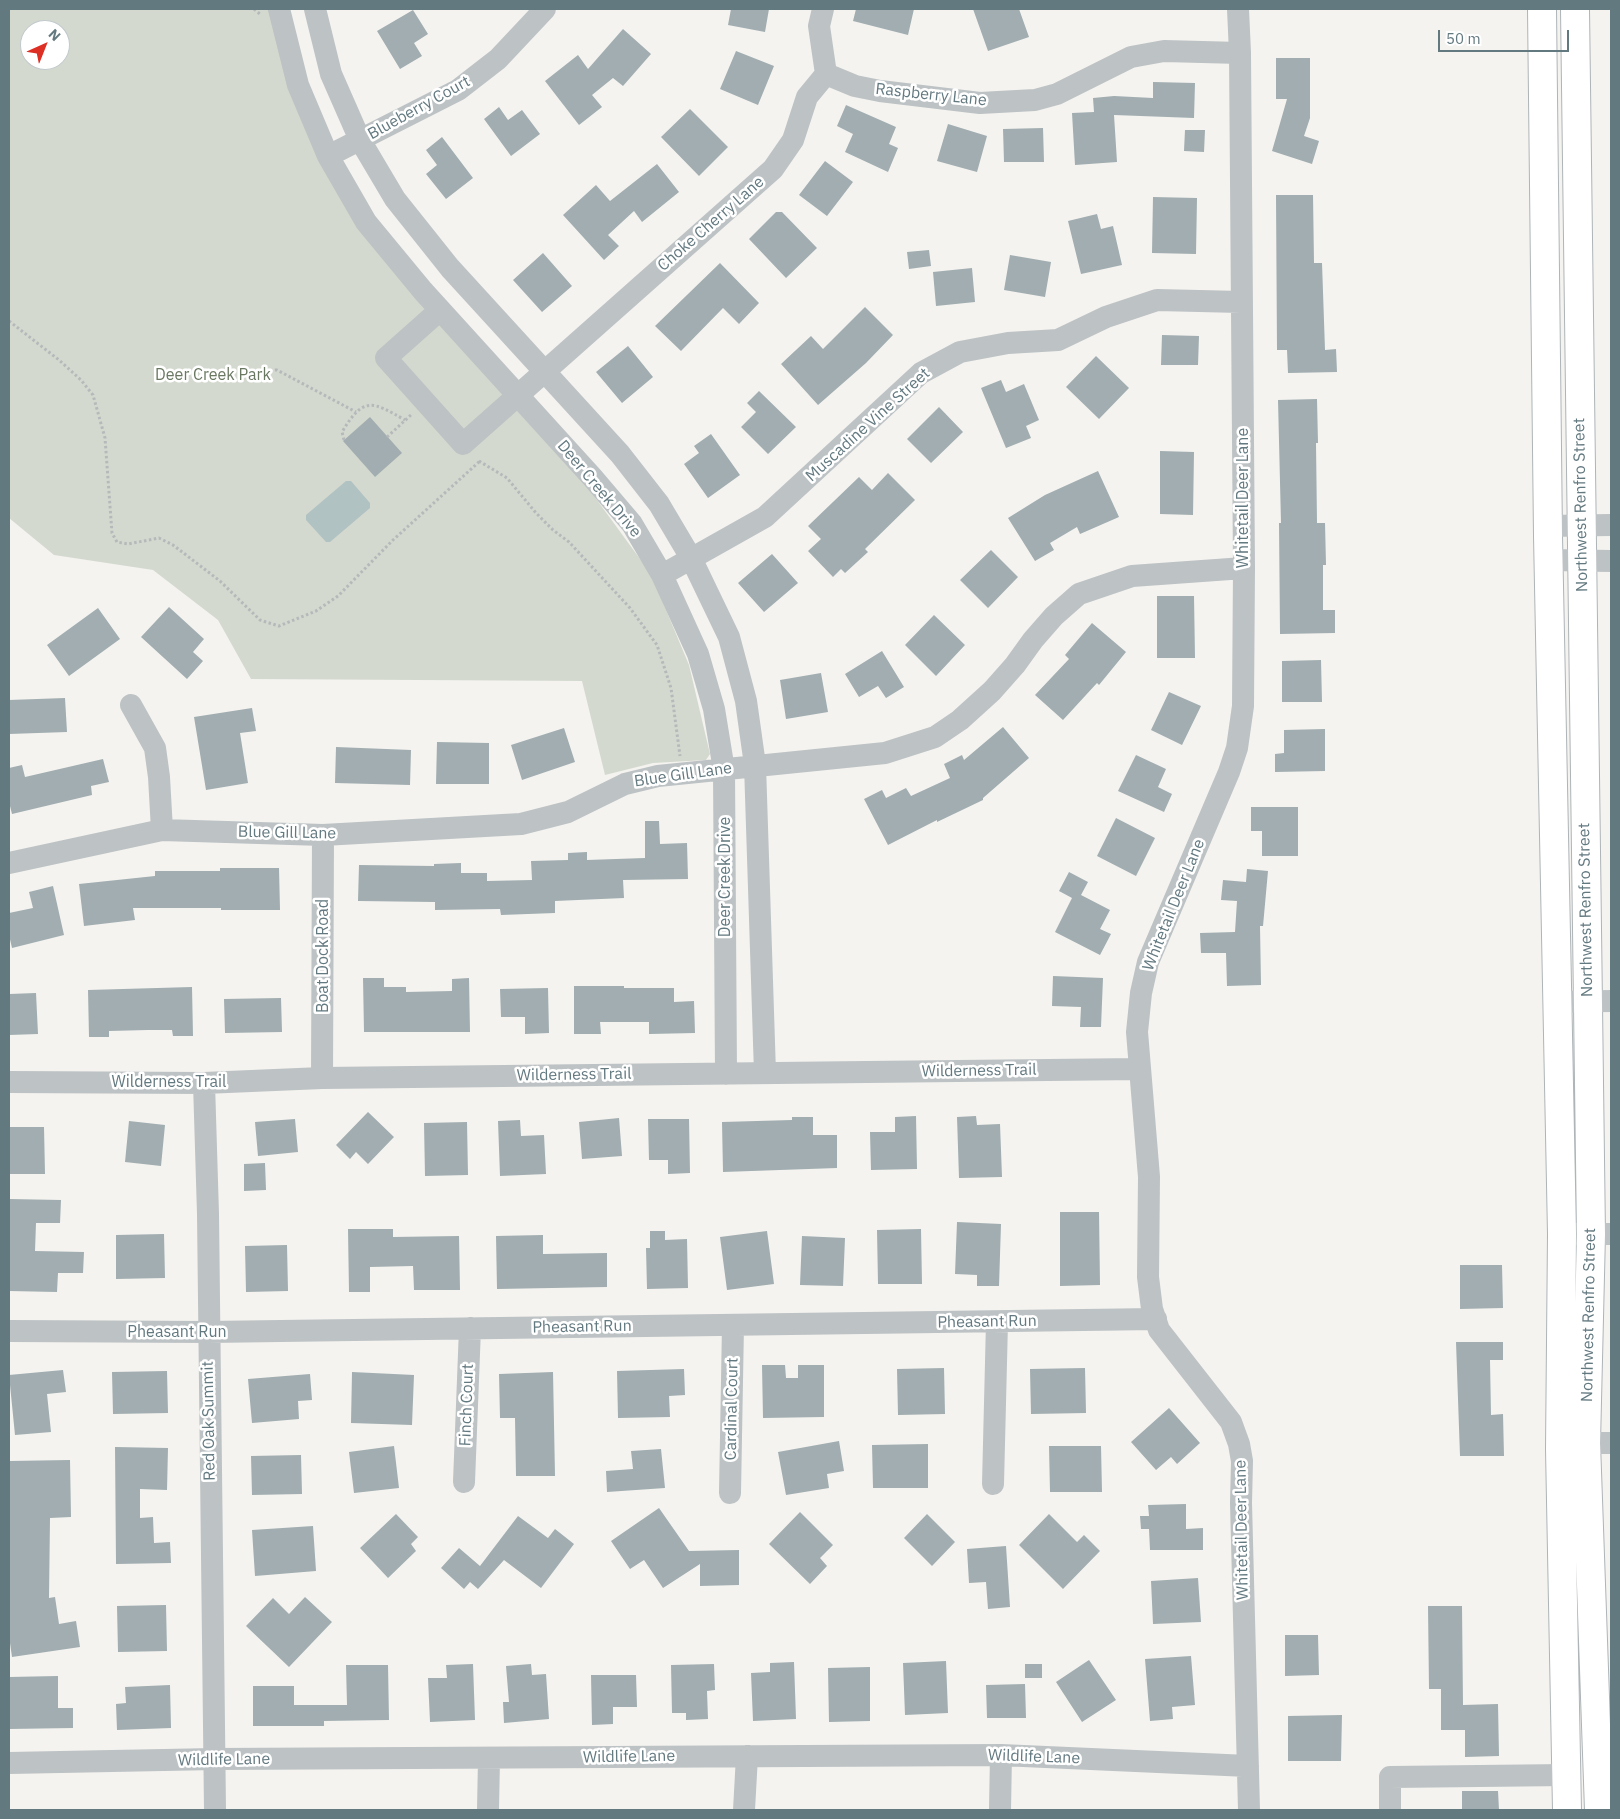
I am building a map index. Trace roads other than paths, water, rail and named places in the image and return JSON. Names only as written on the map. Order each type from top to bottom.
[{"type":"main road","name":"Northwest Renfro Street","points":[[1542,9],[1548,560],[1562,1234],[1560,1449],[1567,1810]]},
{"type":"main road","name":"Northwest Renfro Street","points":[[1575,9],[1582,561],[1600,1001],[1601,1234],[1599,1443],[1604,1714],[1599,1810]]},
{"type":"street","name":"Deer Creek Drive","points":[[279,9],[298,86],[328,156],[366,222],[440,310],[592,477],[632,524],[662,575],[698,654],[714,709],[724,770],[726,1074]]},
{"type":"street","name":"Deer Creek Drive","points":[[315,9],[331,74],[360,140],[401,207],[450,268],[620,454],[654,496],[691,558],[729,637],[746,701],[755,765],[764,1073]]},
{"type":"street","name":"Blueberry Court","points":[[328,156],[458,90],[498,59],[545,9]]},
{"type":"street","points":[[823,9],[819,26],[826,74]]},
{"type":"street","points":[[1238,9],[1240,53]]},
{"type":"street","name":"Raspberry Lane","points":[[826,74],[855,86],[880,91],[980,102],[1035,100],[1057,94],[1131,57],[1164,51],[1240,53]]},
{"type":"street","name":"Whitetail Deer Lane","points":[[1240,53],[1244,568],[1243,706],[1237,748],[1229,772],[1148,962],[1140,993],[1137,1032],[1149,1177],[1148,1277],[1152,1309],[1159,1330],[1231,1422],[1239,1444],[1242,1461],[1241,1503],[1249,1810]]},
{"type":"street","name":"Choke Cherry Lane","points":[[440,310],[386,358],[463,444],[543,371],[773,170],[793,140],[807,97],[826,74]]},
{"type":"street","name":"Muscadine Vine Street","points":[[662,575],[766,517],[921,373],[960,352],[1008,343],[1058,340],[1106,317],[1157,300],[1241,302]]},
{"type":"street","points":[[1548,526],[1611,525]]},
{"type":"street","points":[[1548,560],[1611,560]]},
{"type":"street","name":"Blue Gill Lane","points":[[9,863],[162,830],[323,835],[521,824],[568,812],[625,784],[658,776],[885,753],[934,737],[960,720],[992,692],[1054,616],[1079,594],[1132,576],[1244,568]]},
{"type":"street","points":[[131,705],[155,748],[159,777],[162,830]]},
{"type":"street","name":"Boat Dock Road","points":[[322,1078],[323,835]]},
{"type":"street","points":[[1556,1002],[1600,1001]]},
{"type":"street","name":"Wilderness Trail","points":[[9,1082],[204,1083],[322,1078],[1139,1070]]},
{"type":"street","name":"Red Oak Summit","points":[[204,1083],[208,1214],[215,1810]]},
{"type":"street","points":[[1562,1234],[1601,1234]]},
{"type":"street","name":"Pheasant Run","points":[[9,1331],[208,1332],[1156,1319]]},
{"type":"street","points":[[993,1484],[997,1322]]},
{"type":"street","name":"Cardinal Court","points":[[730,1493],[733,1325]]},
{"type":"street","name":"Finch Court","points":[[464,1482],[470,1328]]},
{"type":"street","points":[[1566,1715],[1604,1714]]},
{"type":"street","points":[[1000,1810],[1001,1755]]},
{"type":"street","name":"Wildlife Lane","points":[[9,1763],[215,1759],[1001,1755],[1248,1766]]},
{"type":"street","points":[[744,1810],[747,1756]]},
{"type":"street","points":[[488,1810],[489,1759]]},
{"type":"street","points":[[1390,1810],[1390,1777],[1567,1775]]},
{"type":"park label","name":"Deer Creek Park","points":[[213,375]]}]
